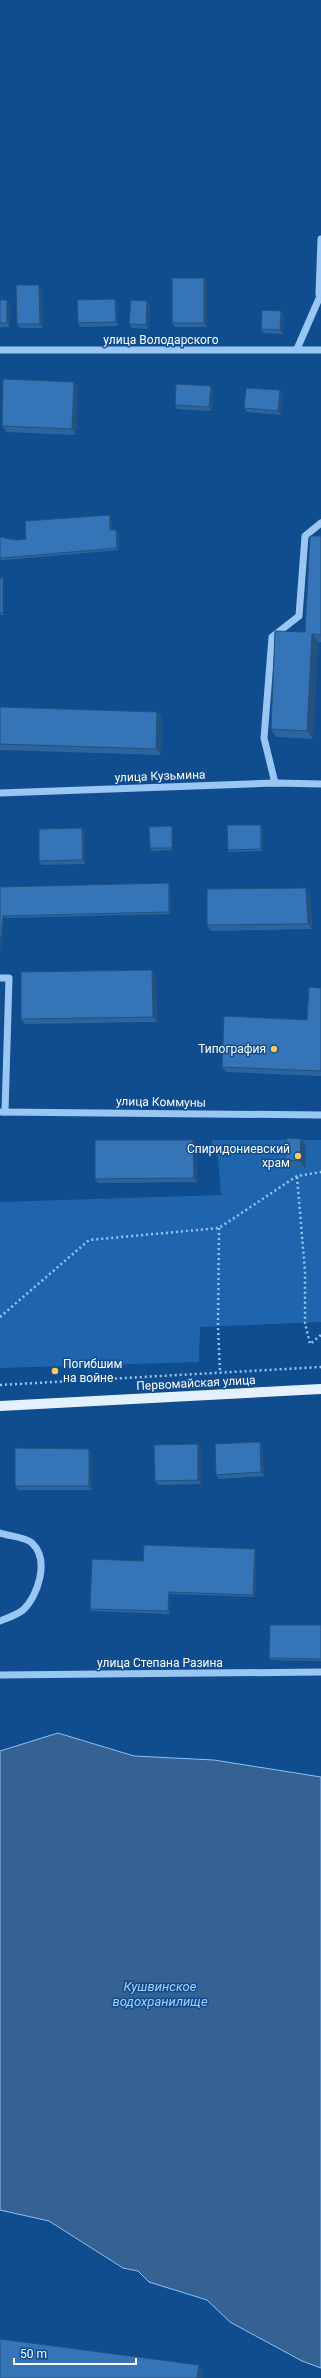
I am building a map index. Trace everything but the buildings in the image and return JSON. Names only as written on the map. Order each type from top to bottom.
[{"type":"main road","name":"Первомайская улица","points":[[0,1406],[321,1389]]},
{"type":"street","points":[[297,349],[320,294],[321,239]]},
{"type":"street","name":"улица Володарского","points":[[0,350],[321,350]]},
{"type":"street","points":[[274,783],[264,738],[272,637],[299,616],[305,536],[321,523]]},
{"type":"street","name":"улица Кузьмина","points":[[0,793],[274,783],[321,784]]},
{"type":"street","points":[[0,978],[9,978],[2,1112]]},
{"type":"street","name":"улица Коммуны","points":[[2,1112],[321,1115]]},
{"type":"street","points":[[0,1533],[32,1542],[40,1555],[40,1581],[33,1598],[22,1611],[0,1621]]},
{"type":"street","name":"улица Степана Разина","points":[[0,1675],[321,1672]]},
{"type":"path","points":[[0,1317],[89,1240],[219,1228],[297,1176],[321,1172]]},
{"type":"path","points":[[297,1176],[305,1271],[305,1323],[310,1344],[321,1335]]},
{"type":"path","points":[[219,1228],[218,1327],[220,1372]]},
{"type":"path","points":[[0,1385],[321,1367]]},
{"type":"shaded area","points":[[211,1140],[321,1140],[321,1322],[200,1327],[199,1362],[0,1368],[0,1202],[221,1195],[218,1158]]},
{"type":"water","name":"Кушвинское водохранилище","points":[[58,1733],[134,1756],[214,1760],[321,1777],[321,2368],[302,2361],[230,2322],[207,2300],[149,2282],[138,2271],[123,2268],[49,2221],[0,2210],[0,1751]]},
{"type":"place","name":"Типография","points":[[274,1049]]},
{"type":"place","name":"Спиридониевский храм","points":[[298,1156]]},
{"type":"place","name":"Погибшим на войне","points":[[55,1371]]}]
